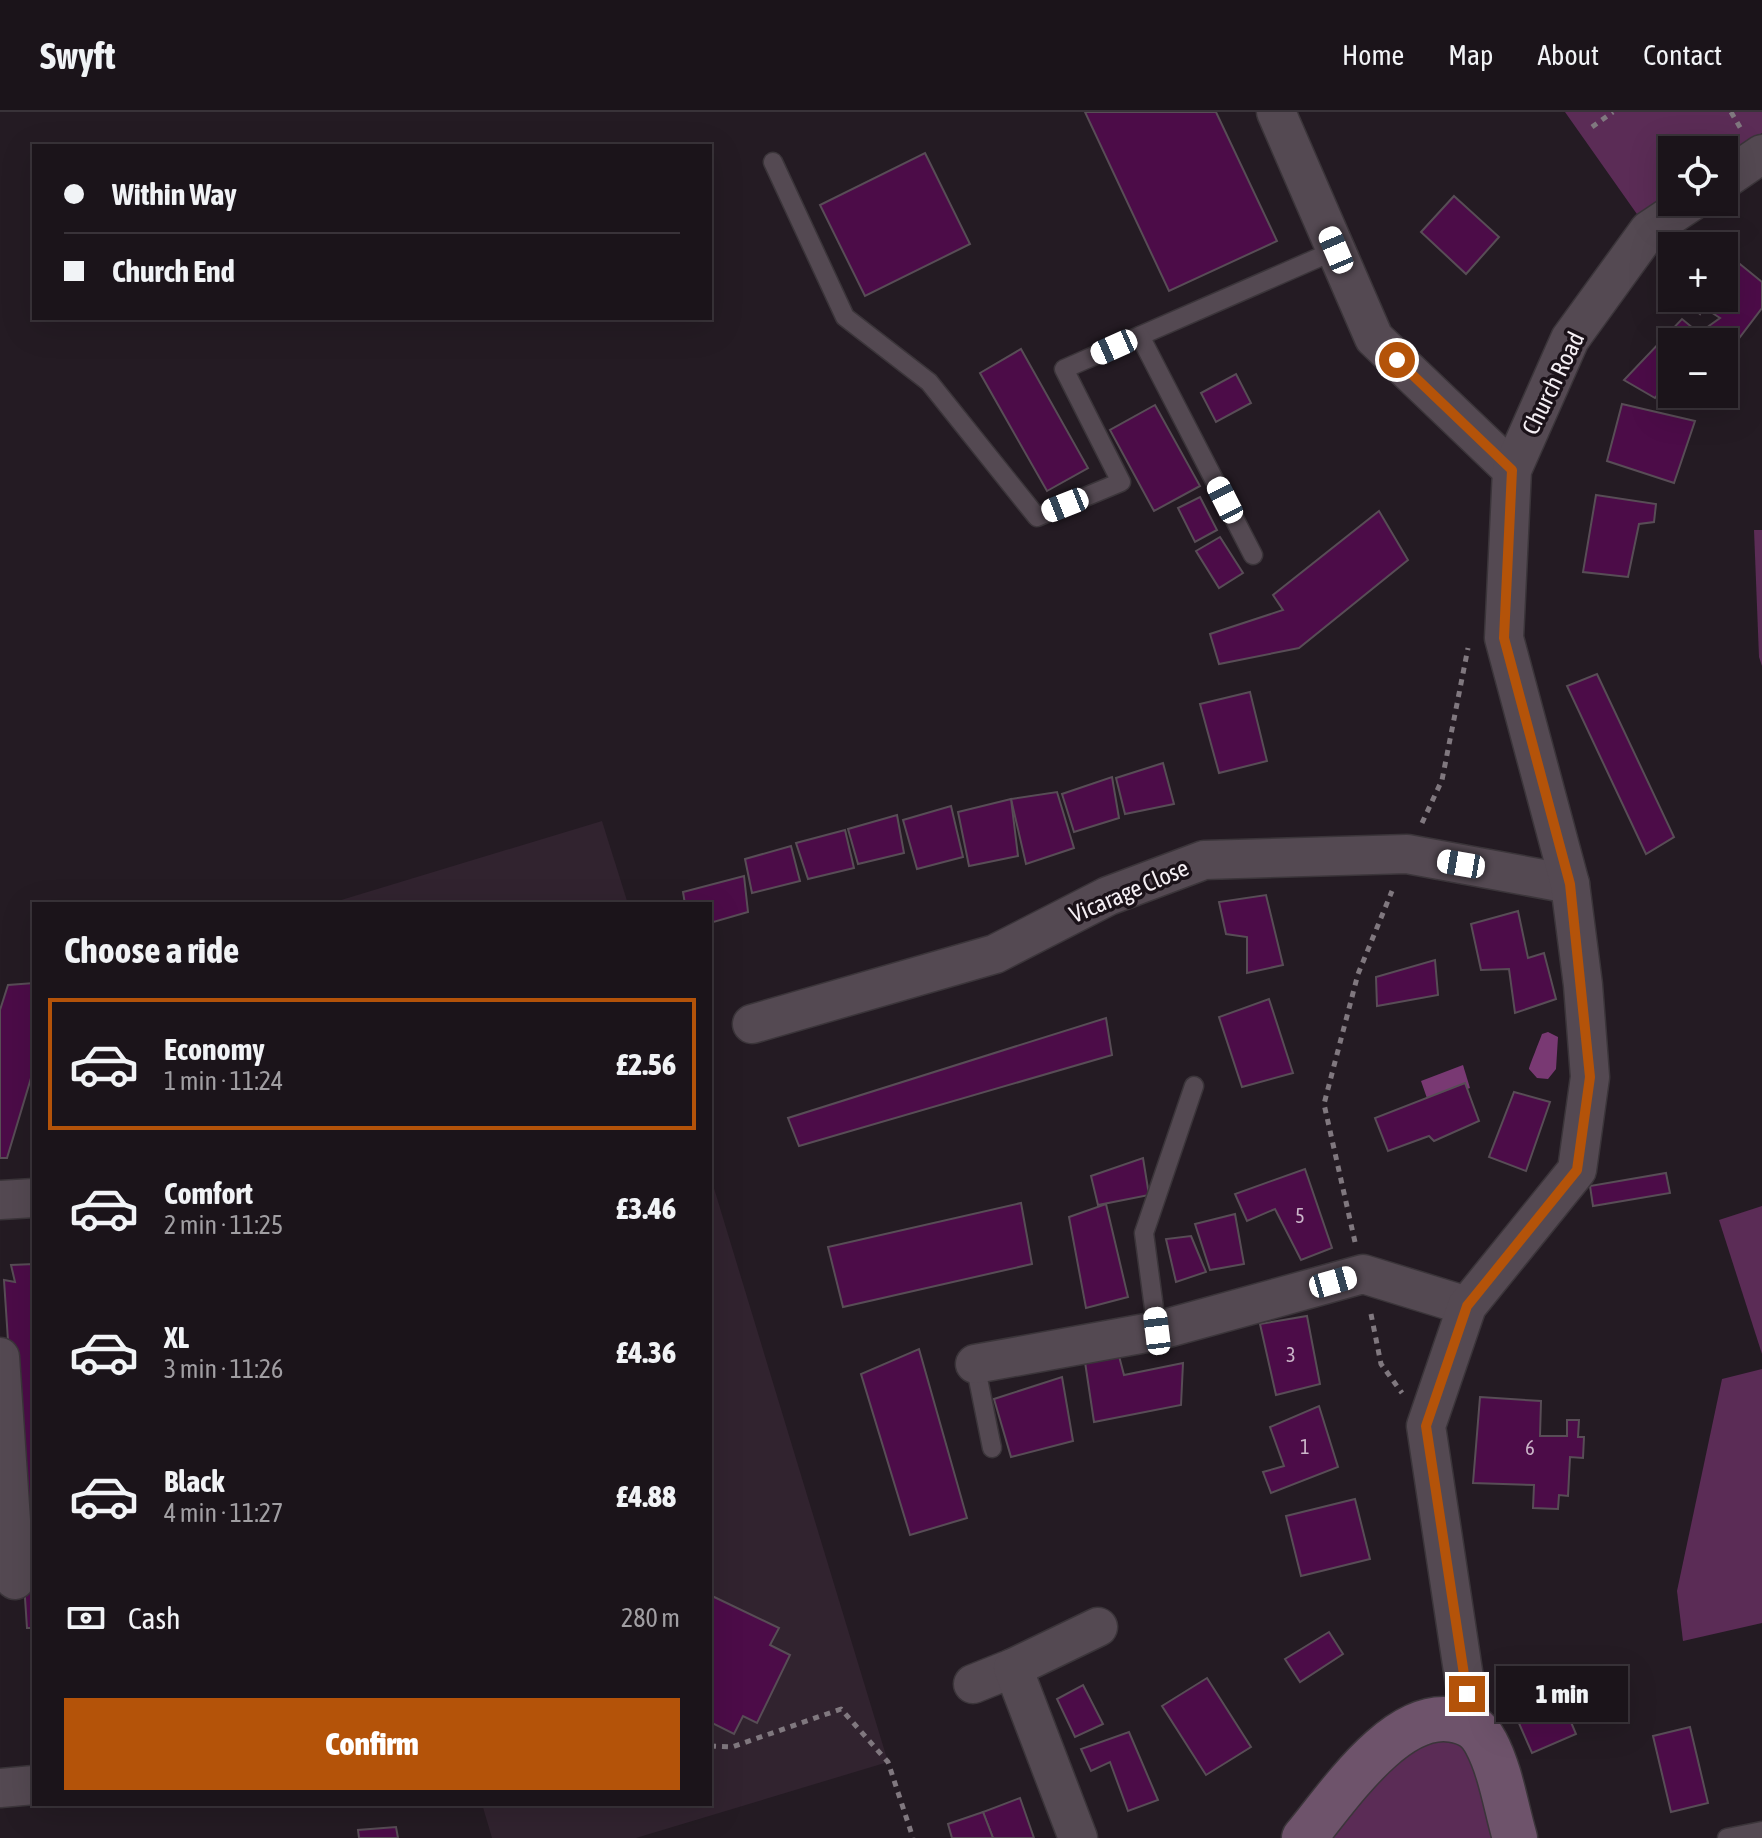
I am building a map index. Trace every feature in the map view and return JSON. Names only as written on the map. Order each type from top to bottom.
[{"type":"street","points":[[1276,112],[1374,338],[1512,470]]},
{"type":"street","points":[[1738,161],[1752,142]]},
{"type":"street","name":"Church Road","points":[[1467,1306],[1577,1170],[1590,1077],[1570,884],[1504,638],[1512,470],[1570,339],[1649,230],[1670,216]]},
{"type":"street","name":"Vicarage Close","points":[[752,1024],[995,954],[1108,896],[1204,860],[1407,854],[1570,884]]},
{"type":"street","points":[[0,1200],[32,1198]]},
{"type":"street","points":[[975,1364],[1157,1331],[1363,1274],[1467,1306],[1426,1426],[1471,1724],[1486,1743],[1515,1838]]},
{"type":"street","points":[[0,1357],[15,1580]]},
{"type":"street","points":[[973,1684],[1098,1627]]},
{"type":"street","points":[[1013,1668],[1078,1838]]},
{"type":"street","points":[[1304,1838],[1368,1760],[1396,1736],[1425,1722],[1447,1719],[1471,1724]]},
{"type":"street","points":[[0,1788],[32,1785]]},
{"type":"lane","points":[[773,162],[845,317],[929,382],[1037,517],[1121,482],[1064,369],[1336,250]]},
{"type":"lane","points":[[1140,336],[1253,555]]},
{"type":"lane","points":[[1157,1331],[1144,1233],[1194,1086]]},
{"type":"lane","points":[[975,1364],[992,1448]]},
{"type":"lane","points":[[1727,1838],[1762,1831]]},
{"type":"path","points":[[1592,127],[1613,112]]},
{"type":"path","points":[[1731,112],[1752,142]]},
{"type":"path","points":[[1426,1426],[1381,1364],[1324,1104],[1358,974],[1407,854],[1442,780],[1469,642]]},
{"type":"path","points":[[712,1746],[732,1747],[841,1709],[888,1762],[913,1838]]},
{"type":"shaded area","points":[[1565,112],[1762,112],[1762,133],[1738,149],[1738,136],[1658,136],[1658,204],[1639,217]]},
{"type":"shaded area","points":[[1754,530],[1762,530],[1762,666],[1759,657]]},
{"type":"shaded area","points":[[602,821],[627,902],[335,902]]},
{"type":"shaded area","points":[[1548,1032],[1558,1037],[1556,1069],[1548,1079],[1537,1078],[1529,1069],[1542,1034]]},
{"type":"shaded area","points":[[1463,1065],[1470,1088],[1429,1104],[1421,1081]]},
{"type":"shaded area","points":[[712,1182],[888,1762],[636,1838],[492,1838],[483,1806],[712,1806]]},
{"type":"shaded area","points":[[1762,1206],[1762,1354],[1719,1220]]},
{"type":"shaded area","points":[[1762,1369],[1762,1623],[1683,1641],[1677,1591],[1722,1379]]},
{"type":"shaded area","points":[[1447,1719],[1515,1838],[1304,1838]]},
{"type":"building","points":[[1085,112],[1216,112],[1277,241],[1169,291]]},
{"type":"building","points":[[925,153],[970,244],[865,296],[820,205]]},
{"type":"building","points":[[1454,196],[1499,237],[1466,274],[1421,232]]},
{"type":"building","points":[[1738,262],[1762,282],[1762,308],[1738,340],[1738,328],[1706,328],[1720,318],[1711,312],[1738,312]]},
{"type":"building","points":[[1682,319],[1693,328],[1673,328]]},
{"type":"building","points":[[1658,344],[1658,394],[1655,398],[1624,380]]},
{"type":"building","points":[[1021,349],[1088,468],[1047,491],[980,373]]},
{"type":"building","points":[[1236,374],[1251,403],[1216,422],[1201,393]]},
{"type":"building","points":[[1622,404],[1695,421],[1674,483],[1607,461]]},
{"type":"building","points":[[1155,405],[1200,486],[1154,511],[1110,430]]},
{"type":"building","points":[[1596,495],[1656,504],[1654,522],[1639,524],[1628,577],[1583,572]]},
{"type":"building","points":[[1200,497],[1217,530],[1195,542],[1178,508]]},
{"type":"building","points":[[1379,511],[1408,560],[1299,648],[1219,664],[1210,634],[1283,610],[1273,595]]},
{"type":"building","points":[[1220,537],[1243,573],[1219,588],[1196,551]]},
{"type":"building","points":[[1597,674],[1674,837],[1646,854],[1567,686]]},
{"type":"building","points":[[1250,692],[1267,761],[1219,773],[1200,704]]},
{"type":"building","points":[[1163,763],[1174,804],[1125,814],[1116,778]]},
{"type":"building","points":[[1112,777],[1119,818],[1074,832],[1062,794]]},
{"type":"building","points":[[1057,792],[1074,848],[1026,864],[1011,799]]},
{"type":"building","points":[[1011,799],[1018,856],[969,866],[958,812]]},
{"type":"building","points":[[951,806],[963,857],[917,869],[903,820]]},
{"type":"building","points":[[897,815],[904,853],[858,864],[848,829]]},
{"type":"building","points":[[845,830],[854,868],[808,879],[796,843]]},
{"type":"building","points":[[791,846],[800,881],[752,893],[745,859]]},
{"type":"building","points":[[744,876],[748,912],[712,922],[712,902],[685,902],[683,892]]},
{"type":"building","points":[[1266,895],[1283,965],[1247,973],[1247,937],[1226,934],[1219,902]]},
{"type":"building","points":[[1518,911],[1528,958],[1544,953],[1556,999],[1515,1013],[1509,969],[1481,970],[1471,924]]},
{"type":"building","points":[[1435,960],[1438,995],[1377,1006],[1376,977]]},
{"type":"building","points":[[32,983],[32,1075],[7,1158],[0,1158],[0,1010],[8,985]]},
{"type":"building","points":[[1269,999],[1293,1073],[1242,1087],[1219,1017]]},
{"type":"building","points":[[1106,1018],[1112,1055],[799,1146],[788,1118]]},
{"type":"building","points":[[1465,1083],[1479,1121],[1434,1141],[1429,1136],[1388,1151],[1375,1118]]},
{"type":"building","points":[[1514,1092],[1550,1102],[1526,1171],[1489,1157]]},
{"type":"building","points":[[1143,1158],[1149,1195],[1098,1205],[1091,1176]]},
{"type":"building","points":[[1305,1169],[1332,1248],[1301,1260],[1275,1209],[1247,1221],[1235,1194]]},
{"type":"building","points":[[1666,1173],[1670,1193],[1593,1206],[1590,1186]]},
{"type":"building","points":[[1021,1203],[1032,1264],[843,1307],[828,1247]]},
{"type":"building","points":[[1106,1204],[1128,1297],[1086,1308],[1069,1217]]},
{"type":"building","points":[[1235,1214],[1244,1264],[1210,1270],[1195,1224]]},
{"type":"building","points":[[1191,1236],[1206,1272],[1176,1282],[1166,1239]]},
{"type":"building","points":[[32,1264],[32,1628],[27,1628],[4,1280],[15,1282],[11,1265]]},
{"type":"building","points":[[1307,1316],[1320,1384],[1276,1395],[1260,1324]]},
{"type":"building","points":[[919,1349],[967,1518],[910,1535],[861,1374]]},
{"type":"building","points":[[1119,1356],[1124,1375],[1183,1363],[1181,1405],[1094,1422],[1085,1362]]},
{"type":"building","points":[[1062,1377],[1073,1441],[1011,1457],[994,1399]]},
{"type":"building","points":[[1480,1397],[1541,1401],[1540,1436],[1567,1436],[1567,1420],[1579,1420],[1578,1437],[1584,1437],[1583,1458],[1570,1457],[1568,1496],[1559,1495],[1558,1509],[1533,1508],[1534,1485],[1473,1483]]},
{"type":"building","points":[[1319,1406],[1338,1467],[1271,1493],[1263,1472],[1284,1466],[1270,1427]]},
{"type":"building","points":[[1355,1499],[1370,1559],[1301,1576],[1286,1516]]},
{"type":"building","points":[[712,1596],[779,1628],[770,1645],[790,1655],[757,1723],[743,1716],[734,1734],[712,1723]]},
{"type":"building","points":[[1329,1632],[1343,1654],[1300,1682],[1285,1659]]},
{"type":"building","points":[[1552,1677],[1576,1734],[1532,1753],[1507,1696]]},
{"type":"building","points":[[1207,1678],[1251,1747],[1206,1775],[1162,1706]]},
{"type":"building","points":[[1083,1685],[1103,1724],[1075,1737],[1057,1699]]},
{"type":"building","points":[[1690,1727],[1708,1803],[1671,1812],[1653,1736]]},
{"type":"building","points":[[1129,1732],[1158,1800],[1128,1811],[1110,1762],[1091,1771],[1081,1749]]},
{"type":"building","points":[[1020,1798],[1034,1838],[993,1838],[983,1812]]},
{"type":"building","points":[[983,1812],[993,1838],[952,1838],[948,1824]]},
{"type":"building","points":[[396,1827],[398,1838],[359,1838],[358,1830]]},
{"type":"route","points":[[1397,360],[1512,470],[1504,638],[1570,884],[1583,985],[1590,1077],[1577,1170],[1467,1306],[1426,1426],[1467,1694]]}]
